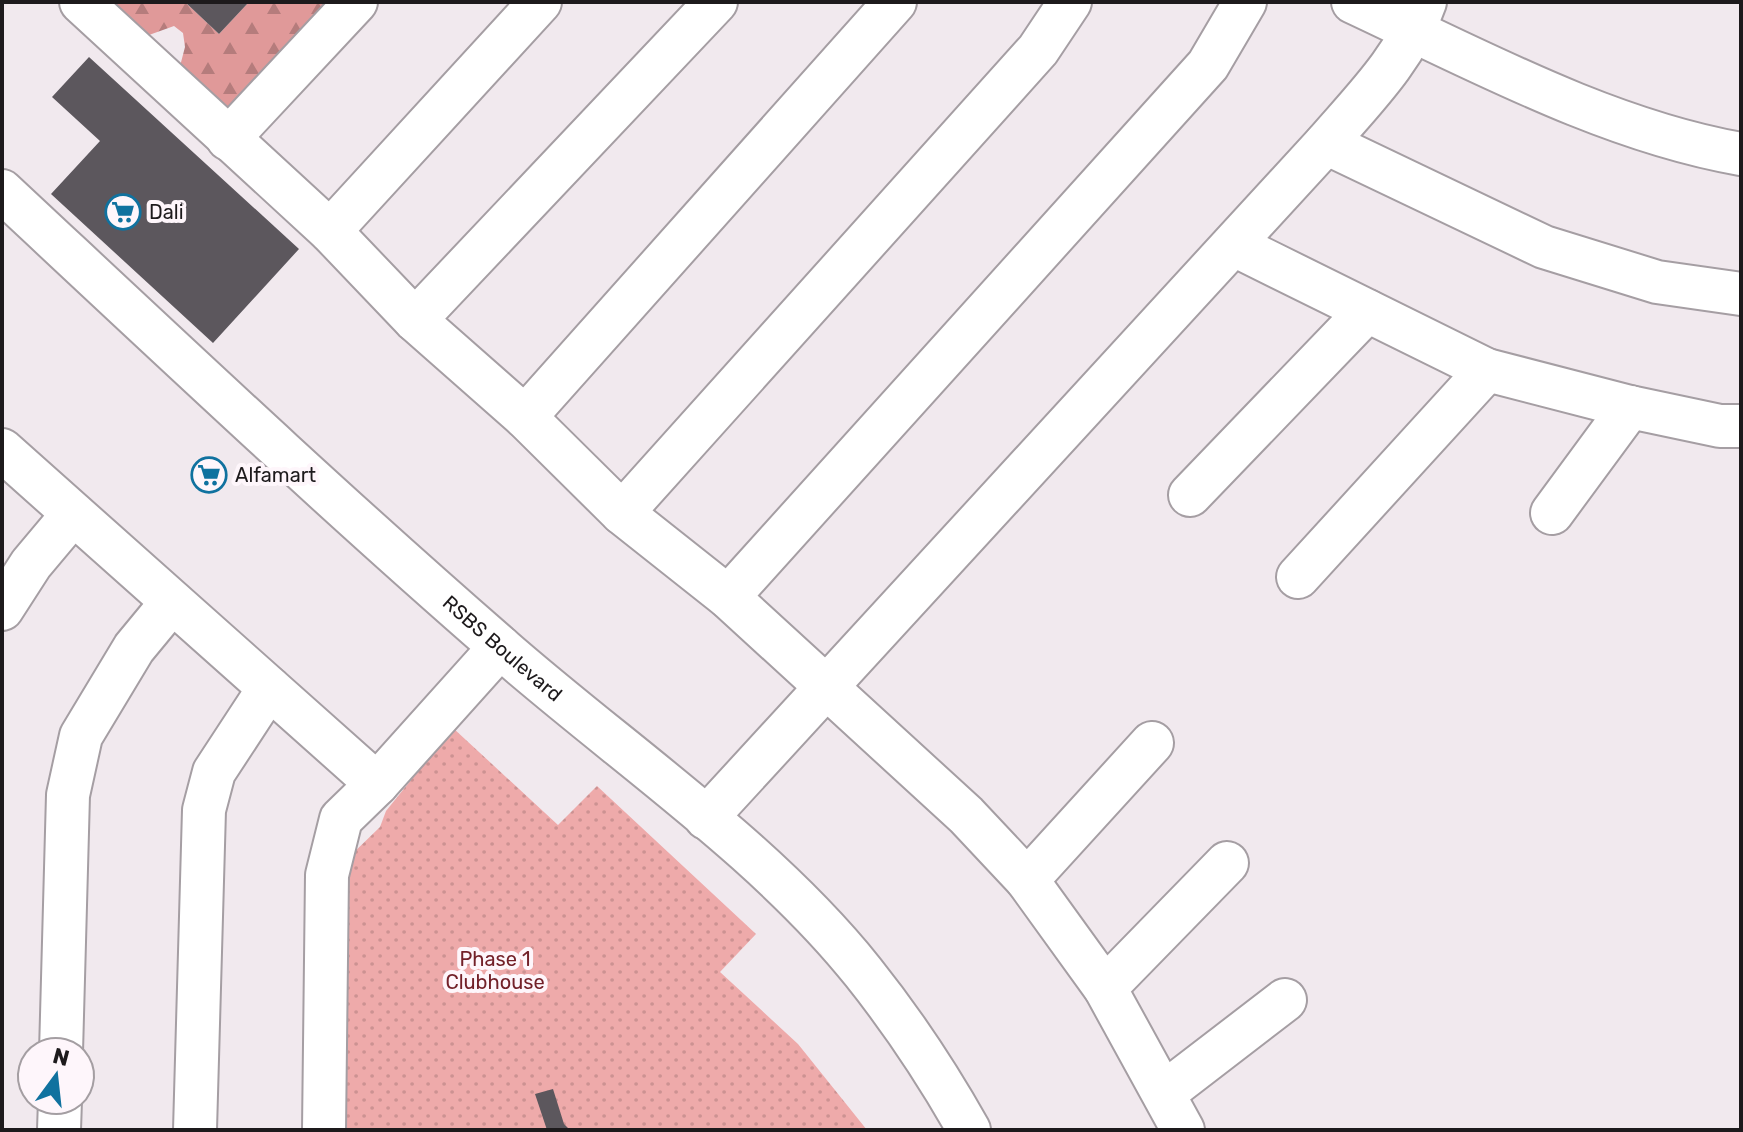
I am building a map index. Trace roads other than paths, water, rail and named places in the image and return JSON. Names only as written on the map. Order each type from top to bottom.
[{"type":"street","points":[[81,2],[330,231],[415,320],[525,417],[622,513],[728,597],[966,815],[1027,880],[1105,988],[1183,1130]]},
{"type":"street","points":[[228,139],[356,2]]},
{"type":"street","points":[[330,231],[540,2]]},
{"type":"street","points":[[415,320],[716,2]]},
{"type":"street","points":[[525,417],[895,2]]},
{"type":"street","points":[[622,513],[1038,50],[1070,2]]},
{"type":"street","points":[[728,597],[1208,65],[1245,2]]},
{"type":"street","points":[[1353,2],[1420,16],[1618,119],[1698,147],[1741,154]]},
{"type":"street","points":[[706,818],[1326,143],[1396,61],[1420,16]]},
{"type":"street","points":[[1326,143],[1544,247],[1657,282],[1741,294]]},
{"type":"street","name":"RSBS Boulevard","points":[[2,191],[500,647],[706,818],[795,900],[862,970],[931,1063],[969,1130]]},
{"type":"street","points":[[1234,245],[1487,370],[1630,407],[1720,426],[1741,426]]},
{"type":"street","points":[[1190,495],[1367,311]]},
{"type":"street","points":[[1298,577],[1487,370]]},
{"type":"street","points":[[1552,513],[1630,407]]},
{"type":"street","points":[[2,450],[377,784]]},
{"type":"street","points":[[2,609],[31,564],[73,514]]},
{"type":"street","points":[[61,1036],[68,795],[81,736],[134,648],[172,602]]},
{"type":"street","points":[[324,1130],[327,875],[341,819],[377,784],[500,647]]},
{"type":"street","points":[[195,1130],[204,810],[214,772],[231,740],[269,688]]},
{"type":"street","points":[[1027,880],[1152,743]]},
{"type":"street","points":[[1105,988],[1227,863]]},
{"type":"street","points":[[1164,1093],[1285,1000]]},
{"type":"place","name":"Dali","points":[[123,212]]},
{"type":"place","name":"Alfamart","points":[[209,475]]},
{"type":"park label","name":"Phase 1 Clubhouse","points":[[495,970]]}]
